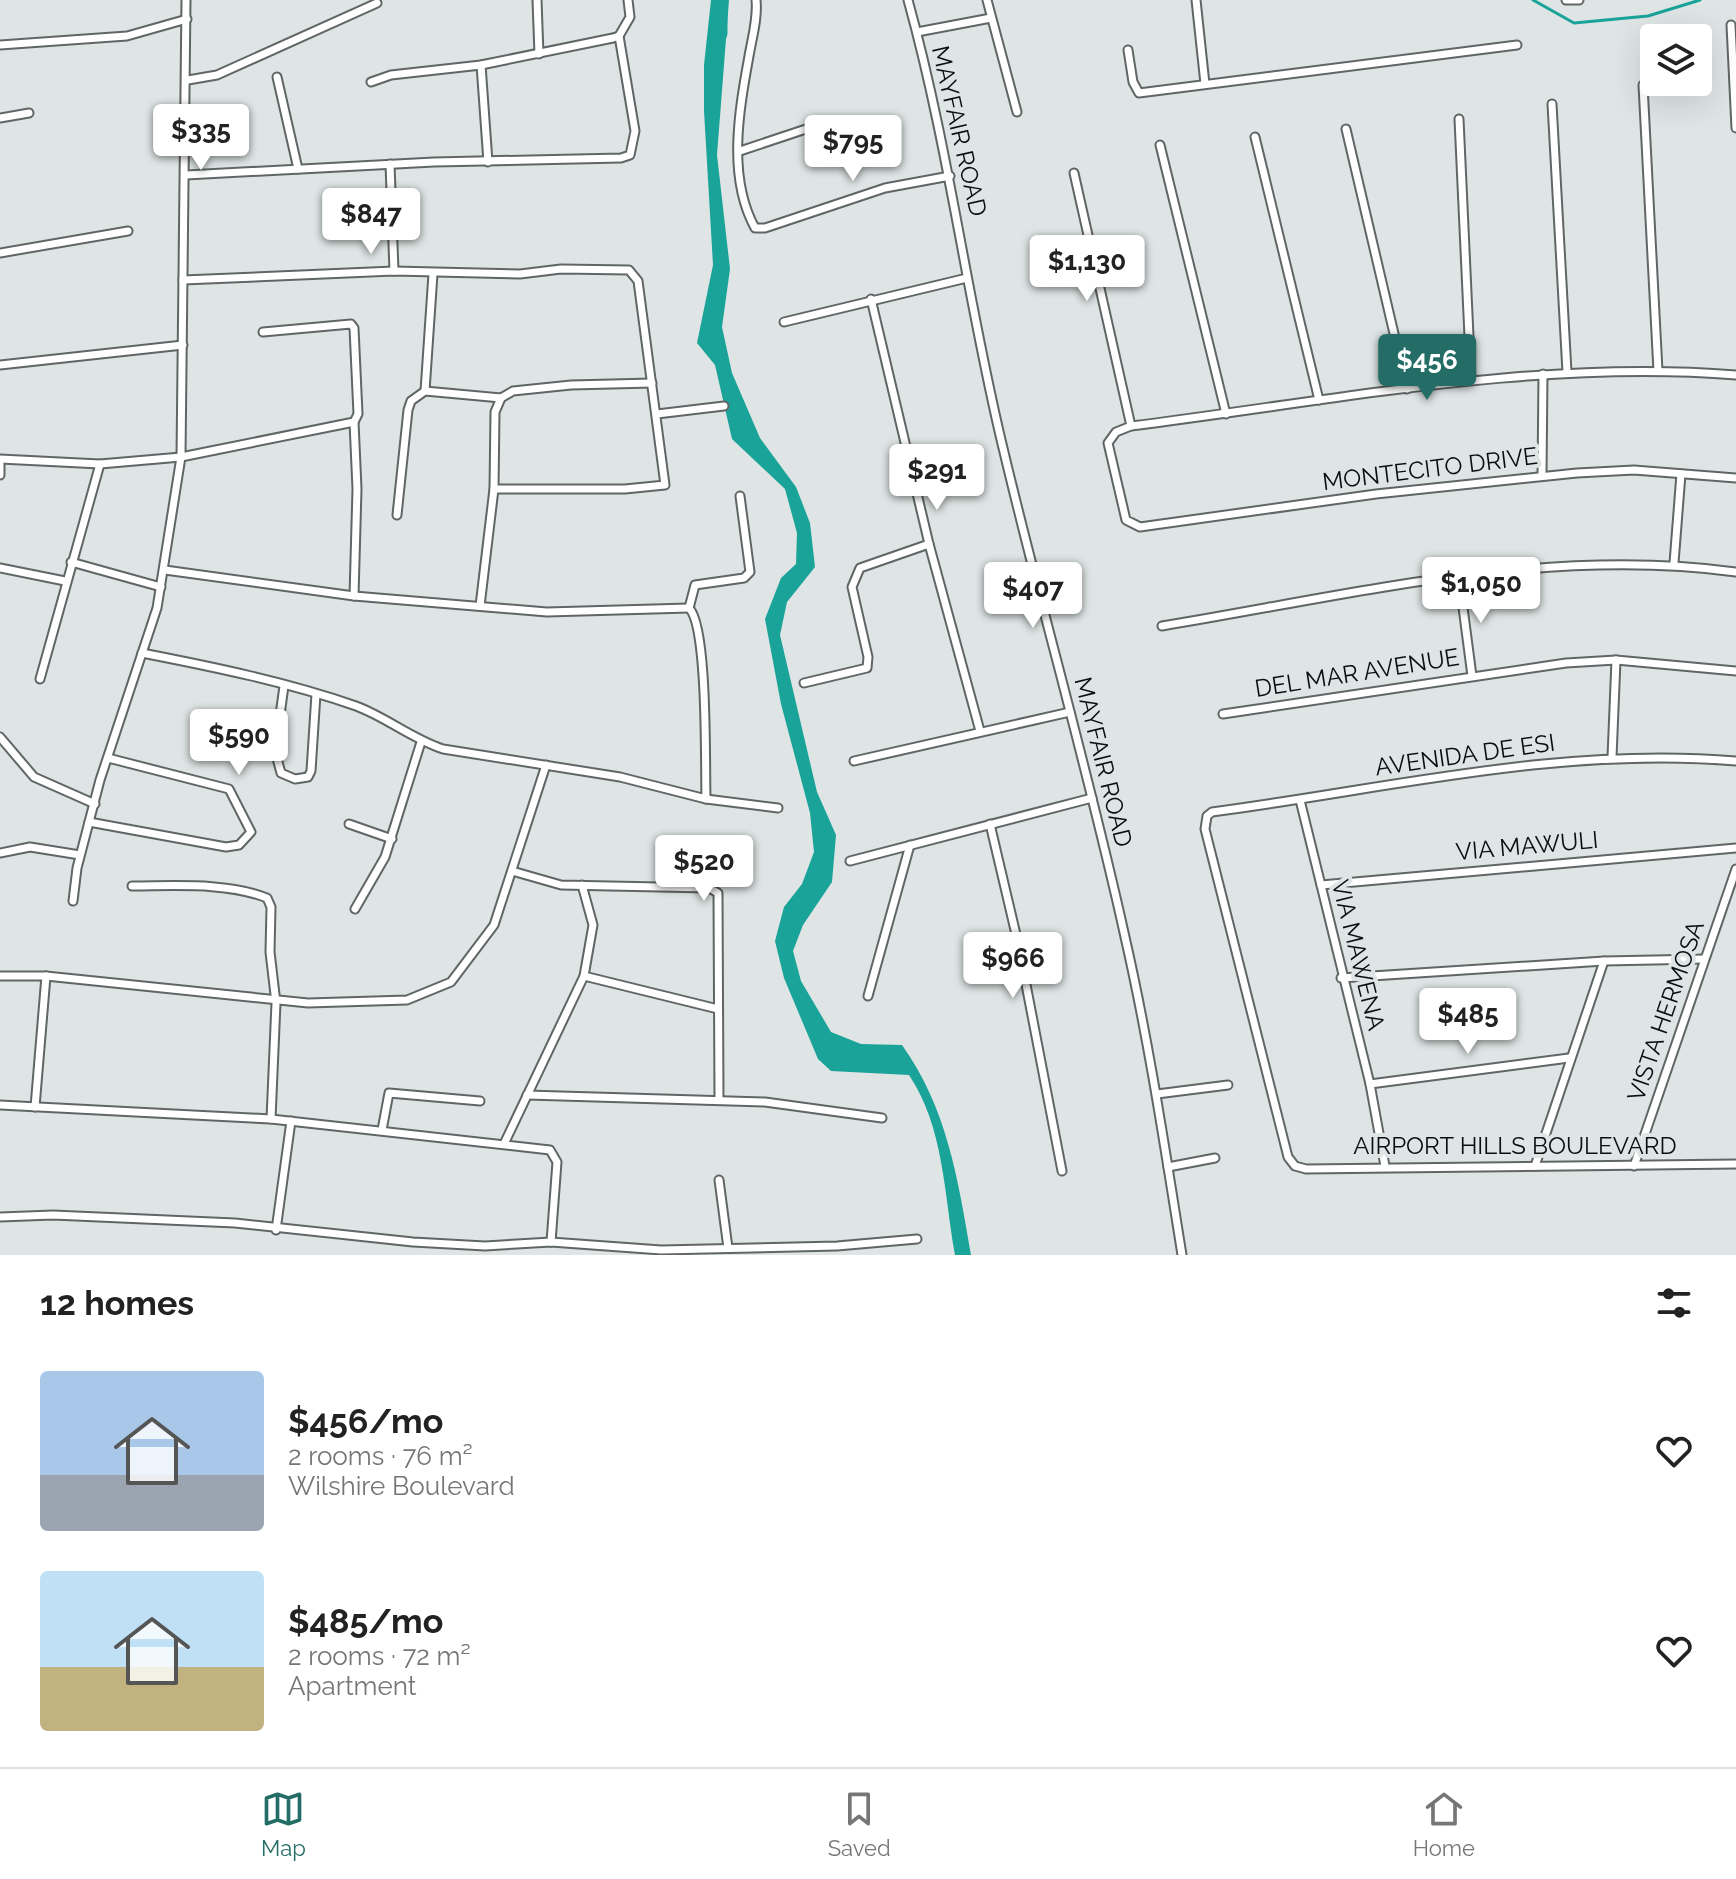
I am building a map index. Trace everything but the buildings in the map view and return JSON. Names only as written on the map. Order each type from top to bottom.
[{"type":"street","points":[[73,901],[89,822],[161,587],[181,457],[188,80],[186,0]]},
{"type":"street","points":[[537,0],[539,54]]},
{"type":"street","points":[[186,175],[390,164],[614,160],[630,155],[635,131],[619,36],[630,17],[628,0]]},
{"type":"street","points":[[756,0],[741,99],[739,186],[755,228],[765,228],[885,188],[950,176]]},
{"type":"street","name":"MAYFAIR ROAD","points":[[908,0],[950,176],[967,278],[1002,445],[1126,938],[1157,1094],[1182,1255]]},
{"type":"street","points":[[987,0],[1017,112]]},
{"type":"street","points":[[1196,0],[1205,84]]},
{"type":"street","points":[[1566,0],[1579,0]]},
{"type":"street","points":[[188,80],[217,75],[377,3]]},
{"type":"street","points":[[917,32],[991,18]]},
{"type":"street","points":[[0,45],[127,36],[187,19]]},
{"type":"street","points":[[1731,25],[1736,128]]},
{"type":"street","points":[[371,82],[391,75],[481,65],[619,36]]},
{"type":"street","points":[[1128,50],[1133,82],[1139,93],[1517,45]]},
{"type":"street","points":[[481,65],[488,162]]},
{"type":"street","points":[[277,77],[298,169]]},
{"type":"street","points":[[1644,96],[1658,371]]},
{"type":"street","points":[[1552,104],[1567,372]]},
{"type":"street","points":[[0,118],[29,113]]},
{"type":"street","points":[[1459,119],[1471,380]]},
{"type":"street","points":[[740,151],[830,121]]},
{"type":"street","points":[[1346,129],[1407,389]]},
{"type":"street","points":[[1255,137],[1319,400]]},
{"type":"street","points":[[1160,145],[1226,414]]},
{"type":"street","points":[[390,164],[394,271]]},
{"type":"street","points":[[1074,173],[1131,426],[1471,380],[1567,372],[1658,371],[1736,375]]},
{"type":"street","points":[[0,253],[128,231]]},
{"type":"street","points":[[183,280],[394,271],[433,274],[629,270],[638,281],[665,485],[625,489],[494,489]]},
{"type":"street","points":[[425,391],[433,274]]},
{"type":"street","points":[[784,322],[967,278]]},
{"type":"street","points":[[871,299],[929,544],[980,731]]},
{"type":"street","points":[[263,332],[351,324],[354,328],[358,414],[354,422],[357,489],[354,596]]},
{"type":"street","points":[[0,365],[183,345]]},
{"type":"street","points":[[1542,476],[1543,374]]},
{"type":"street","points":[[397,515],[408,410],[411,401],[425,391],[501,398],[513,391],[571,385],[652,383]]},
{"type":"street","points":[[484,398],[495,412]]},
{"type":"street","points":[[480,606],[494,489],[495,412],[501,398]]},
{"type":"street","points":[[657,414],[724,406]]},
{"type":"street","points":[[0,475],[0,460],[100,464],[181,457],[354,422]]},
{"type":"street","name":"MONTECITO DRIVE","points":[[1131,426],[1116,432],[1108,443],[1126,520],[1140,527],[1542,476],[1634,470],[1736,478]]},
{"type":"street","points":[[40,679],[100,464]]},
{"type":"street","points":[[1674,563],[1681,474]]},
{"type":"street","points":[[689,608],[695,585],[744,578],[750,572],[740,496]]},
{"type":"street","points":[[804,683],[867,668],[868,657],[852,587],[855,576],[860,568],[929,544]]},
{"type":"street","points":[[71,562],[161,587]]},
{"type":"street","points":[[1162,626],[1459,577],[1569,565],[1674,563],[1736,572]]},
{"type":"street","points":[[0,568],[65,581]]},
{"type":"street","points":[[165,570],[354,596],[547,612],[689,608],[695,613],[701,653],[706,799]]},
{"type":"street","points":[[1459,577],[1472,676]]},
{"type":"street","points":[[142,653],[360,707],[421,742],[443,749],[620,777],[706,799],[778,808]]},
{"type":"street","points":[[1612,757],[1616,660]]},
{"type":"street","name":"DEL MAR AVENUE","points":[[1223,714],[1566,663],[1616,660],[1736,671]]},
{"type":"street","points":[[284,686],[275,751],[281,773],[295,779],[308,777],[311,771],[316,694]]},
{"type":"street","points":[[854,761],[1070,712]]},
{"type":"street","points":[[0,737],[34,777],[95,804]]},
{"type":"street","points":[[355,909],[392,839],[421,742]]},
{"type":"street","name":"AVENIDA DE ESI","points":[[1295,1166],[1288,1157],[1206,836],[1205,821],[1212,812],[1500,768],[1612,757],[1736,761]]},
{"type":"street","points":[[89,822],[226,847],[239,845],[251,832],[229,789],[108,758]]},
{"type":"street","points":[[0,976],[46,976],[276,1003],[361,1004],[407,1000],[451,982],[494,925],[546,765]]},
{"type":"street","points":[[850,861],[1092,798]]},
{"type":"street","name":"VIA MAWENA","points":[[1300,800],[1341,978],[1370,1084],[1385,1166]]},
{"type":"street","points":[[349,824],[392,839]]},
{"type":"street","points":[[990,824],[1018,943],[1062,1171]]},
{"type":"street","points":[[868,996],[910,845]]},
{"type":"street","points":[[0,853],[30,847],[80,855]]},
{"type":"street","name":"VIA MAWULI","points":[[1321,885],[1736,848]]},
{"type":"street","name":"VISTA HERMOSA","points":[[1634,1166],[1736,869]]},
{"type":"street","points":[[512,871],[561,885],[709,888],[718,893],[719,1100]]},
{"type":"street","points":[[504,1144],[584,976],[593,925],[582,885]]},
{"type":"street","points":[[132,886],[254,892],[267,898],[271,907],[270,952],[276,1003],[271,1119]]},
{"type":"street","points":[[1341,978],[1604,961],[1704,959]]},
{"type":"street","points":[[1535,1166],[1604,961]]},
{"type":"street","points":[[35,1107],[46,976]]},
{"type":"street","points":[[584,976],[718,1009]]},
{"type":"street","points":[[1370,1084],[1569,1058]]},
{"type":"street","points":[[1157,1094],[1228,1085]]},
{"type":"street","points":[[382,1130],[389,1093],[480,1101]]},
{"type":"street","points":[[527,1095],[765,1102],[882,1118]]},
{"type":"street","points":[[0,1105],[271,1119],[504,1144],[555,1154],[551,1242]]},
{"type":"street","points":[[276,1230],[291,1121]]},
{"type":"street","points":[[1168,1167],[1215,1158]]},
{"type":"street","name":"AIRPORT HILLS BOULEVARD","points":[[1295,1166],[1306,1169],[1634,1166],[1735,1161]]},
{"type":"street","points":[[719,1180],[728,1248]]},
{"type":"street","points":[[0,1217],[53,1215],[235,1223],[276,1230],[471,1246],[551,1242],[661,1250],[837,1246],[917,1239]]},
{"type":"water","points":[[711,0],[729,0],[717,155],[730,269],[722,327],[732,373],[760,438],[796,487],[810,523],[815,567],[787,602],[780,635],[817,792],[836,835],[832,882],[803,925],[793,951],[801,981],[831,1032],[861,1044],[902,1045],[917,1069],[930,1094],[948,1145],[971,1255],[955,1255],[936,1139],[921,1095],[909,1075],[831,1071],[818,1059],[784,978],[775,941],[784,907],[802,884],[814,852],[810,813],[781,704],[765,619],[781,578],[796,564],[797,533],[785,489],[732,439],[715,365],[697,343],[713,265],[704,111],[704,65]]},
{"type":"waterway","points":[[1533,0],[1574,23],[1648,16],[1700,0]]},
{"type":"waterway","points":[[722,46],[726,34],[726,14]]}]
